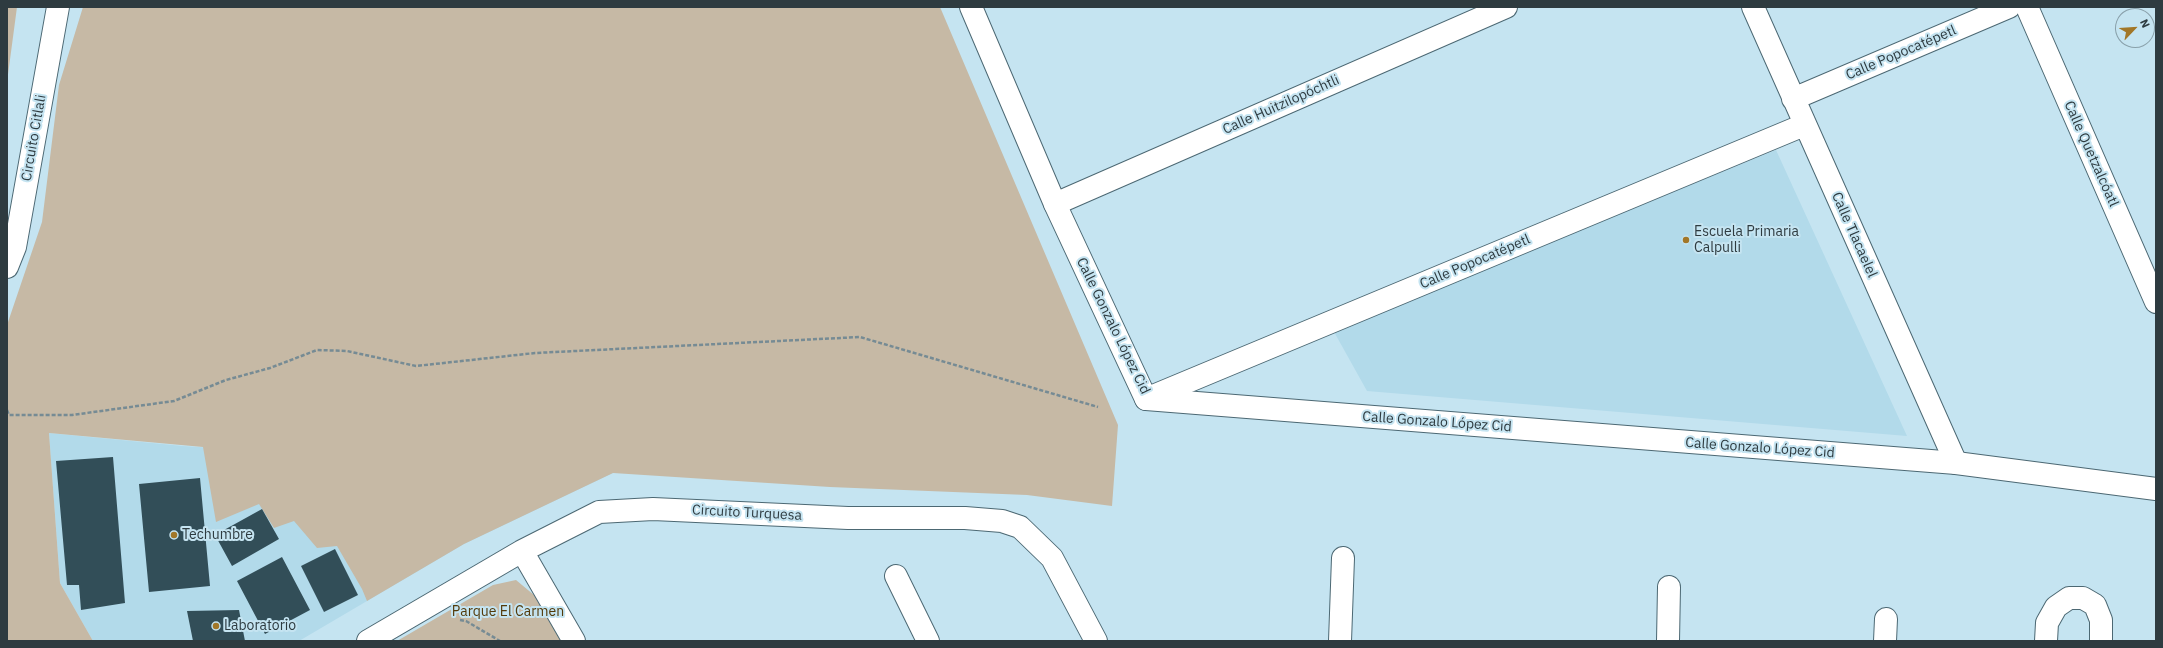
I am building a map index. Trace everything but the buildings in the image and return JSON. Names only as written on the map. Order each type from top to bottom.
[{"type":"street","name":"Circuito Citlali","points":[[7,267],[15,247],[58,7]]},
{"type":"street","name":"Calle Gonzalo López Cid","points":[[971,7],[1055,204],[1146,400],[1956,463],[2156,489]]},
{"type":"street","name":"Calle Huitzilopóchtli","points":[[1055,204],[1506,7]]},
{"type":"street","name":"Calle Tlacaelel","points":[[1753,7],[1804,125],[1956,463]]},
{"type":"street","name":"Calle Popocatépetl","points":[[1793,99],[2009,7]]},
{"type":"street","name":"Calle Quetzalcóatl","points":[[2027,7],[2156,302]]},
{"type":"street","name":"Calle Popocatépetl","points":[[1146,400],[1804,125]]},
{"type":"street","name":"Circuito Turquesa","points":[[368,641],[522,551],[599,512],[653,509],[848,518],[965,518],[1002,521],[1020,527],[1052,558],[1096,641]]},
{"type":"street","points":[[522,551],[574,641]]},
{"type":"street","points":[[1340,641],[1343,558]]},
{"type":"street","points":[[896,576],[928,641]]},
{"type":"street","points":[[1668,641],[1669,587]]},
{"type":"street","points":[[2046,641],[2047,623],[2056,608],[2070,598],[2083,598],[2095,605],[2101,620],[2101,641]]},
{"type":"street","points":[[1885,641],[1886,619]]},
{"type":"path","points":[[7,410],[9,415],[72,415],[174,401],[226,380],[270,368],[317,350],[347,351],[416,366],[535,353],[860,337],[1098,407]]},
{"type":"path","points":[[420,610],[466,621],[500,641]]},
{"type":"shaded area","name":"Escuela Primaria Calpulli","points":[[1776,150],[1907,436],[1367,391],[1333,330]]},
{"type":"shaded area","points":[[49,433],[183,446],[613,473],[464,544],[299,641],[93,641],[60,583]]},
{"type":"green space","points":[[7,7],[17,7],[7,82]]},
{"type":"green space","points":[[83,7],[940,7],[1118,425],[1112,506],[1027,495],[830,487],[613,473],[464,544],[367,601],[362,589],[337,546],[317,548],[294,521],[274,528],[259,504],[216,522],[203,447],[49,433],[60,583],[93,641],[7,641],[7,325],[42,222],[59,85]]},
{"type":"green space","name":"Parque El Carmen","points":[[516,580],[534,595],[561,641],[397,641],[493,585]]},
{"type":"place","name":"Escuela Primaria Calpulli","points":[[1686,240]]},
{"type":"place","name":"Techumbre","points":[[174,535]]},
{"type":"place","name":"Laboratorio","points":[[216,626]]}]
